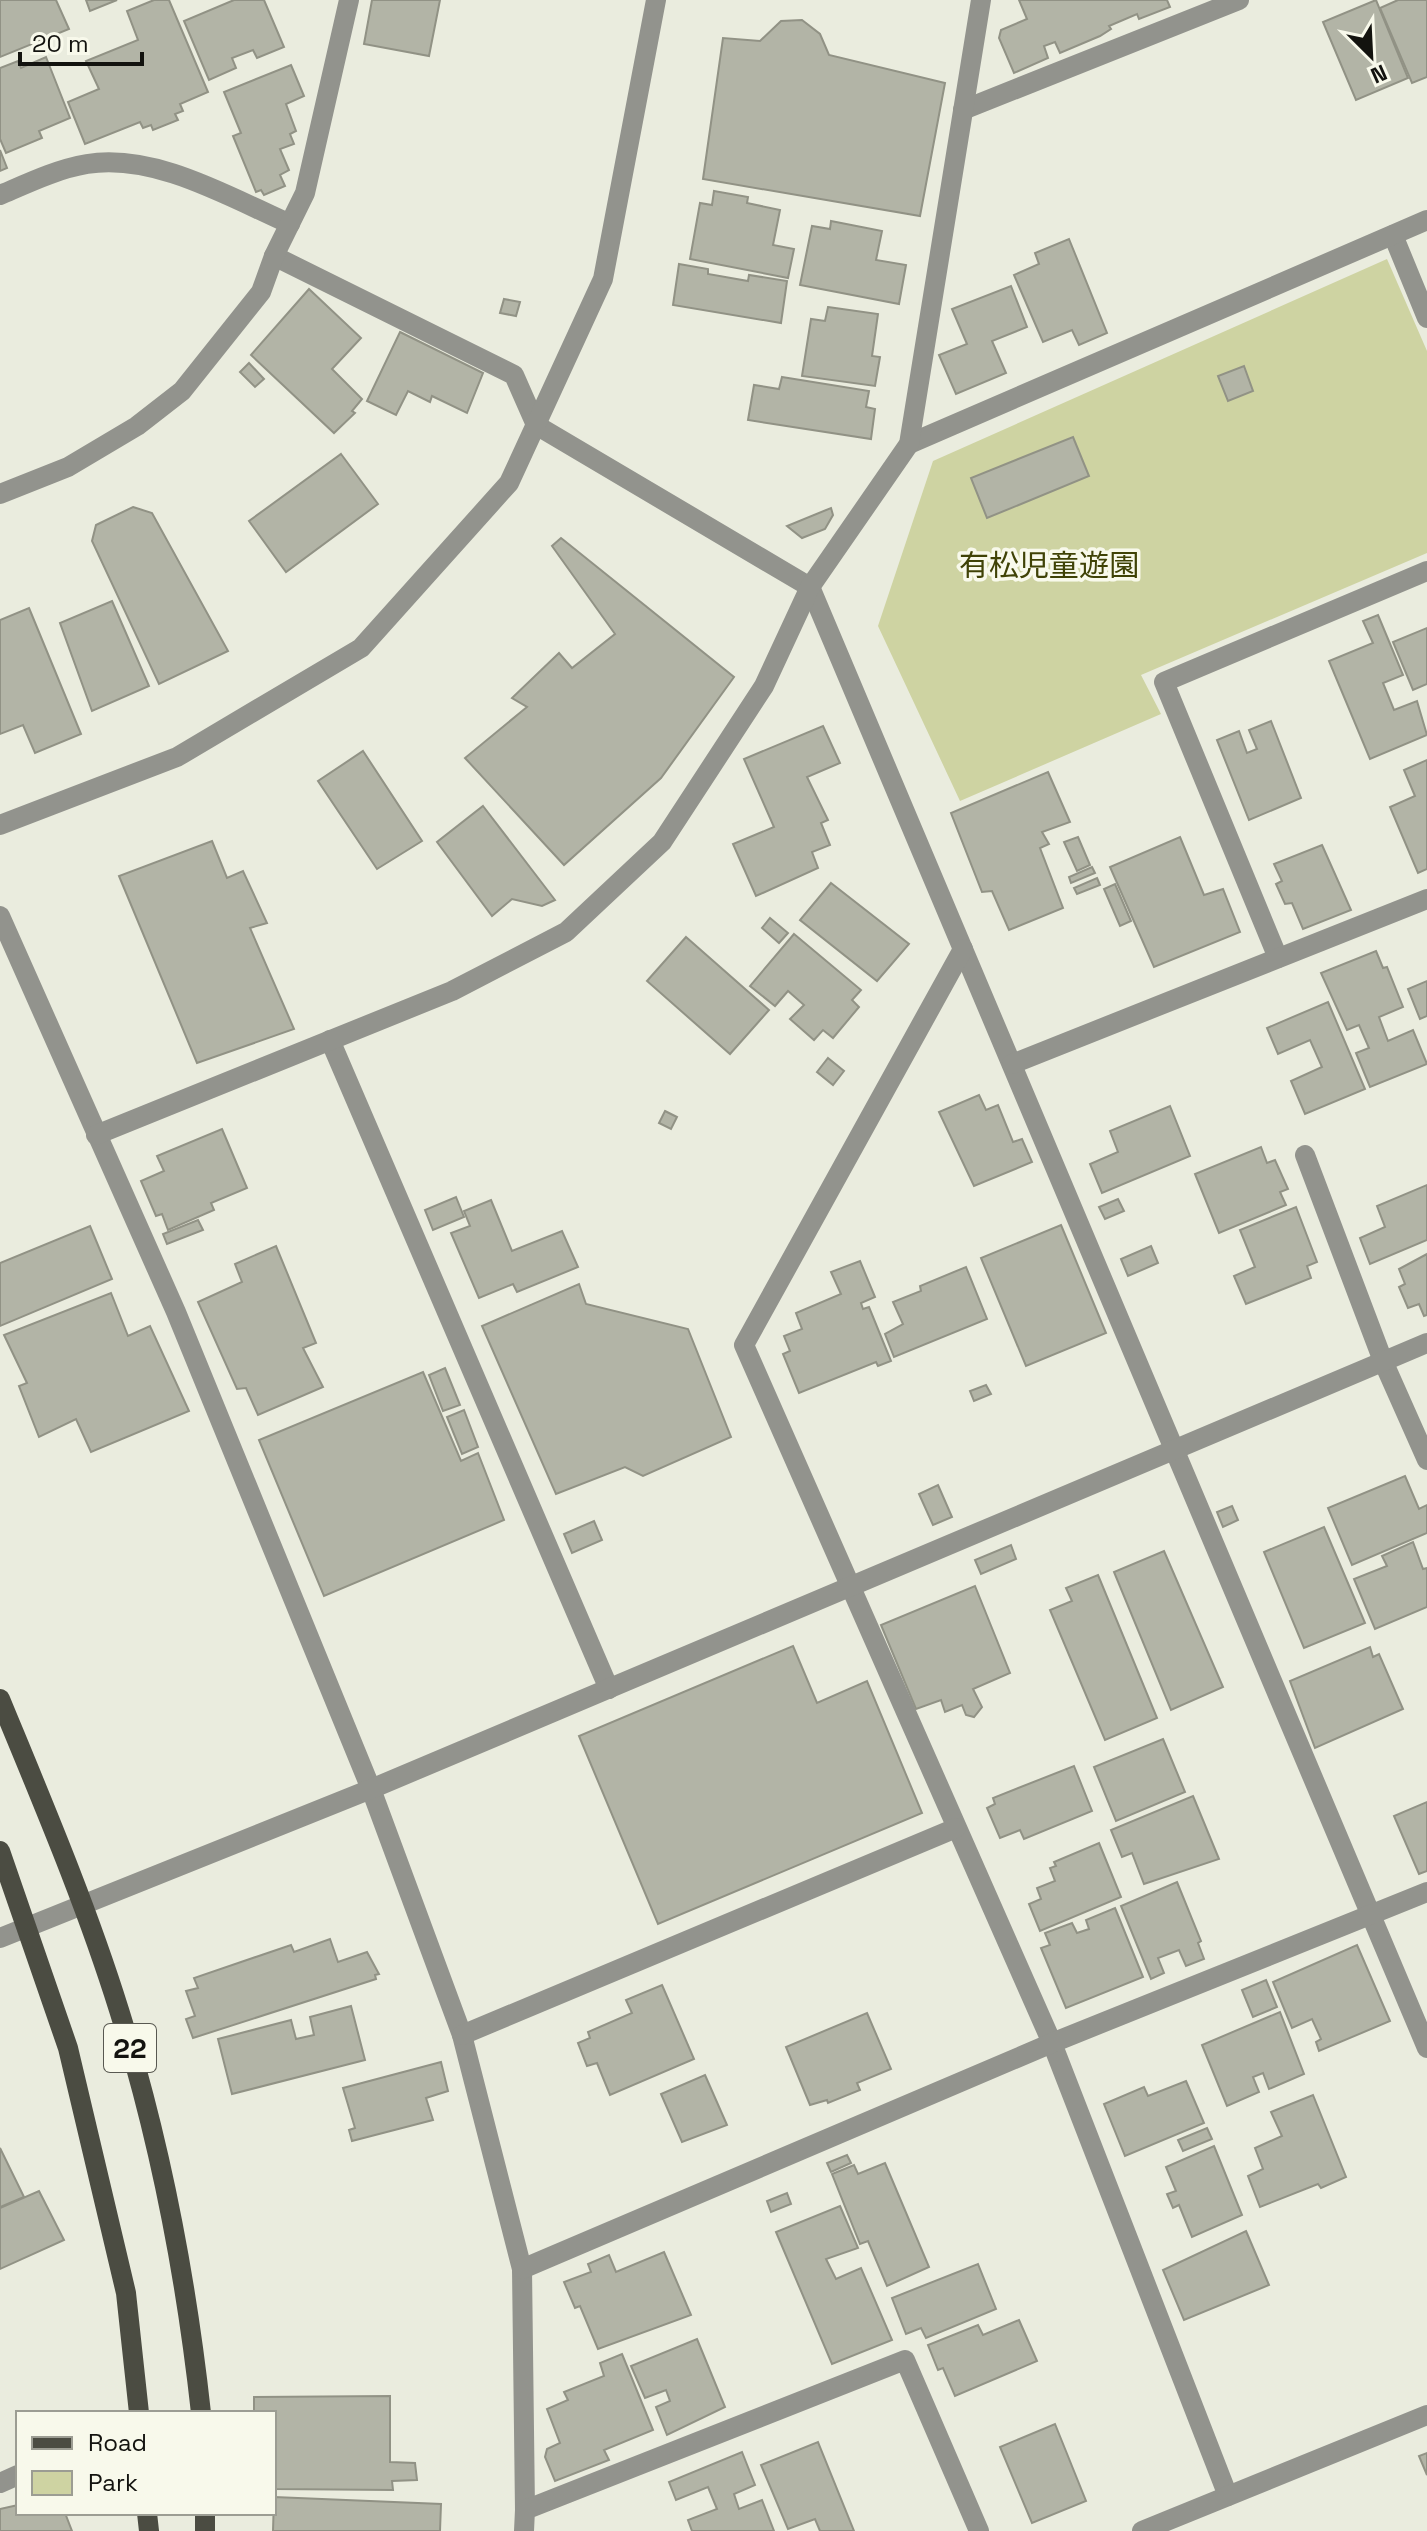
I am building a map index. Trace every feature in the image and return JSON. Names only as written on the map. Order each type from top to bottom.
[{"type":"main road","name":"22","points":[[0,1699],[119,2008],[147,2105],[192,2325],[201,2411]]},
{"type":"main road","name":"22","points":[[0,1851],[68,2048],[126,2293],[139,2411]]},
{"type":"street","points":[[0,494],[68,467],[137,426],[182,391],[261,292],[274,256],[305,193],[349,0]]},
{"type":"street","points":[[0,825],[177,757],[361,648],[509,483],[603,279],[656,0]]},
{"type":"street","points":[[96,1135],[452,991],[566,932],[662,842],[764,686],[810,587],[909,444],[981,0]]},
{"type":"street","points":[[963,110],[1239,0]]},
{"type":"street","points":[[0,195],[48,175],[87,164],[132,163],[197,183],[290,224]]},
{"type":"street","points":[[909,444],[1427,220]]},
{"type":"street","points":[[1393,235],[1427,318]]},
{"type":"street","points":[[274,256],[514,375],[536,425],[810,587],[1427,2048]]},
{"type":"street","points":[[1278,958],[1164,682],[1427,571]]},
{"type":"street","points":[[1012,1064],[1427,899]]},
{"type":"street","points":[[0,916],[176,1312],[371,1789],[462,2035],[522,2269],[524,2531]]},
{"type":"street","points":[[963,949],[744,1345],[1052,2043],[1228,2496]]},
{"type":"street","points":[[330,1040],[609,1689]]},
{"type":"street","points":[[1305,1155],[1383,1361],[1427,1460]]},
{"type":"street","points":[[0,1938],[371,1789],[1427,1343]]},
{"type":"street","points":[[462,2035],[956,1828]]},
{"type":"street","points":[[522,2269],[1052,2043],[1427,1892]]},
{"type":"street","points":[[525,2510],[905,2360],[979,2531]]},
{"type":"street","points":[[1142,2531],[1427,2415]]},
{"type":"green space","name":"有松児童遊園","points":[[1387,259],[1427,351],[1427,553],[1141,675],[1161,714],[960,801],[878,626],[933,461]]},
{"type":"building","points":[[0,0],[56,0],[69,29],[0,57]]},
{"type":"building","points":[[86,0],[117,0],[90,11]]},
{"type":"building","points":[[154,0],[169,0],[208,92],[180,104],[183,111],[175,114],[178,120],[153,130],[151,125],[143,128],[140,122],[85,144],[68,102],[99,89],[86,61],[138,40],[127,11]]},
{"type":"building","points":[[234,0],[264,0],[284,47],[257,58],[253,50],[232,58],[236,68],[209,80],[184,21]]},
{"type":"building","points":[[372,0],[440,0],[429,56],[364,44]]},
{"type":"building","points":[[1019,0],[1167,0],[1170,7],[1139,19],[1137,14],[1109,26],[1111,29],[1100,36],[1060,53],[1055,42],[1044,46],[1048,58],[1014,73],[999,38],[1001,30],[1027,19]]},
{"type":"building","points":[[1376,0],[1408,78],[1356,100],[1323,22]]},
{"type":"building","points":[[1398,0],[1427,0],[1427,77],[1412,83],[1380,8]]},
{"type":"building","points":[[802,20],[820,34],[829,55],[945,83],[920,216],[703,179],[723,38],[760,41],[781,21]]},
{"type":"building","points":[[46,57],[70,118],[39,131],[42,138],[6,153],[0,139],[0,68],[18,61],[21,68]]},
{"type":"building","points":[[291,65],[304,96],[286,104],[296,131],[290,134],[294,144],[280,149],[289,170],[280,175],[285,186],[264,195],[261,190],[256,192],[233,136],[241,133],[224,92]]},
{"type":"building","points":[[0,150],[7,168],[0,171]]},
{"type":"building","points":[[714,191],[748,197],[747,203],[780,210],[773,245],[794,249],[788,278],[690,259],[700,203],[712,205]]},
{"type":"building","points":[[831,221],[882,231],[876,260],[906,265],[899,304],[800,285],[812,226],[830,229]]},
{"type":"building","points":[[1069,239],[1107,333],[1079,345],[1072,330],[1043,342],[1014,275],[1039,264],[1035,253]]},
{"type":"building","points":[[679,264],[708,269],[708,274],[748,281],[749,275],[787,281],[781,323],[673,305]]},
{"type":"building","points":[[1011,286],[1027,327],[992,341],[1006,373],[956,394],[939,355],[967,344],[952,309]]},
{"type":"building","points":[[309,289],[361,338],[332,369],[362,399],[352,411],[355,413],[334,433],[251,355]]},
{"type":"building","points":[[504,299],[520,302],[516,316],[500,313]]},
{"type":"building","points":[[828,307],[878,314],[872,356],[880,357],[875,386],[802,376],[811,319],[825,321]]},
{"type":"building","points":[[400,332],[483,373],[467,413],[432,396],[430,402],[408,391],[396,415],[367,401]]},
{"type":"building","points":[[249,363],[264,379],[255,387],[240,372]]},
{"type":"building","points":[[1244,366],[1253,391],[1228,401],[1218,376]]},
{"type":"building","points":[[782,377],[869,391],[866,407],[875,409],[871,439],[748,420],[754,385],[779,389]]},
{"type":"building","points":[[1073,437],[1089,476],[987,518],[971,478]]},
{"type":"building","points":[[341,454],[378,504],[286,572],[249,521]]},
{"type":"building","points":[[133,507],[152,513],[228,651],[159,684],[92,541],[96,525]]},
{"type":"building","points":[[831,508],[833,515],[825,529],[802,538],[787,526]]},
{"type":"building","points":[[561,538],[734,677],[661,778],[564,865],[465,758],[527,707],[512,698],[559,653],[572,668],[615,634],[552,546]]},
{"type":"building","points":[[112,601],[149,686],[92,711],[60,623]]},
{"type":"building","points":[[29,608],[81,734],[35,753],[23,725],[0,734],[0,620]]},
{"type":"building","points":[[1378,615],[1403,675],[1383,683],[1394,710],[1417,701],[1427,735],[1370,759],[1329,661],[1373,643],[1363,621]]},
{"type":"building","points":[[1427,628],[1427,684],[1413,690],[1393,642]]},
{"type":"building","points":[[1271,721],[1301,798],[1249,820],[1217,740],[1239,731],[1247,753],[1257,749],[1249,730]]},
{"type":"building","points":[[823,726],[840,763],[807,777],[828,820],[821,823],[830,845],[812,852],[818,868],[756,896],[733,844],[774,827],[744,759]]},
{"type":"building","points":[[363,751],[422,841],[377,869],[318,781]]},
{"type":"building","points":[[1427,760],[1427,869],[1418,873],[1390,807],[1415,796],[1404,770]]},
{"type":"building","points":[[1048,772],[1070,822],[1042,832],[1049,844],[1040,848],[1063,908],[1009,930],[992,891],[982,892],[951,813]]},
{"type":"building","points":[[483,806],[555,900],[542,906],[512,899],[492,916],[437,842]]},
{"type":"building","points":[[1078,837],[1090,865],[1077,871],[1064,842]]},
{"type":"building","points":[[1180,837],[1204,895],[1223,889],[1240,932],[1154,967],[1110,867]]},
{"type":"building","points":[[212,841],[227,878],[243,871],[267,923],[250,928],[294,1029],[197,1063],[119,876]]},
{"type":"building","points":[[1322,845],[1351,910],[1303,929],[1292,903],[1285,904],[1276,884],[1282,881],[1274,864]]},
{"type":"building","points":[[1092,867],[1095,873],[1071,883],[1069,877]]},
{"type":"building","points":[[1097,878],[1100,885],[1077,894],[1074,888]]},
{"type":"building","points":[[831,883],[909,944],[877,981],[800,920]]},
{"type":"building","points":[[1115,884],[1131,921],[1120,926],[1104,889]]},
{"type":"building","points":[[770,918],[788,933],[779,943],[762,928]]},
{"type":"building","points":[[794,934],[861,990],[852,1000],[859,1007],[833,1038],[823,1030],[814,1040],[790,1019],[804,1005],[788,991],[775,1006],[750,986]]},
{"type":"building","points":[[686,937],[769,1010],[730,1054],[647,981]]},
{"type":"building","points":[[1376,951],[1383,968],[1387,967],[1403,1007],[1379,1017],[1388,1041],[1413,1030],[1427,1064],[1370,1087],[1356,1053],[1369,1048],[1359,1025],[1347,1030],[1321,973]]},
{"type":"building","points":[[1427,981],[1427,1016],[1420,1019],[1408,989]]},
{"type":"building","points":[[1328,1002],[1365,1089],[1305,1114],[1291,1081],[1322,1067],[1310,1040],[1278,1054],[1267,1028]]},
{"type":"building","points":[[828,1058],[844,1071],[833,1085],[817,1072]]},
{"type":"building","points":[[979,1095],[986,1110],[998,1105],[1013,1142],[1022,1139],[1032,1162],[974,1186],[939,1112]]},
{"type":"building","points":[[1170,1106],[1190,1156],[1102,1193],[1090,1164],[1118,1152],[1110,1131]]},
{"type":"building","points":[[665,1111],[677,1117],[671,1129],[659,1123]]},
{"type":"building","points":[[222,1129],[247,1188],[211,1203],[214,1210],[168,1230],[162,1214],[156,1216],[141,1181],[164,1171],[157,1156]]},
{"type":"building","points":[[1261,1147],[1267,1163],[1275,1160],[1288,1189],[1280,1192],[1286,1205],[1219,1233],[1195,1174]]},
{"type":"building","points":[[1427,1185],[1427,1240],[1370,1264],[1360,1238],[1385,1227],[1377,1206]]},
{"type":"building","points":[[456,1197],[464,1217],[433,1230],[425,1210]]},
{"type":"building","points":[[1118,1199],[1124,1211],[1105,1219],[1099,1207]]},
{"type":"building","points":[[491,1200],[512,1251],[562,1231],[578,1267],[517,1292],[513,1284],[479,1298],[451,1233],[470,1226],[464,1211]]},
{"type":"building","points":[[1296,1207],[1317,1262],[1307,1266],[1311,1278],[1246,1304],[1234,1276],[1255,1267],[1240,1230]]},
{"type":"building","points":[[198,1220],[203,1230],[167,1244],[163,1234]]},
{"type":"building","points":[[1061,1225],[1106,1333],[1026,1366],[981,1258]]},
{"type":"building","points":[[90,1226],[112,1279],[0,1326],[0,1263]]},
{"type":"building","points":[[276,1246],[316,1343],[303,1348],[323,1387],[258,1415],[246,1388],[237,1389],[198,1302],[242,1282],[235,1264]]},
{"type":"building","points":[[1151,1246],[1158,1263],[1128,1276],[1121,1259]]},
{"type":"building","points":[[1427,1254],[1427,1315],[1424,1316],[1419,1304],[1408,1308],[1399,1287],[1405,1284],[1399,1269]]},
{"type":"building","points":[[860,1261],[875,1297],[861,1303],[863,1309],[869,1307],[891,1361],[878,1366],[876,1362],[799,1393],[783,1354],[790,1351],[784,1336],[802,1329],[796,1313],[841,1294],[831,1272]]},
{"type":"building","points":[[966,1267],[987,1319],[894,1357],[885,1334],[903,1324],[893,1302],[921,1291],[920,1286]]},
{"type":"building","points":[[579,1284],[586,1304],[688,1329],[731,1437],[643,1476],[625,1467],[556,1494],[482,1326]]},
{"type":"building","points":[[111,1293],[128,1336],[150,1326],[189,1411],[91,1452],[76,1419],[39,1437],[19,1386],[27,1383],[4,1335]]},
{"type":"building","points":[[445,1368],[460,1405],[443,1411],[429,1375]]},
{"type":"building","points":[[423,1372],[461,1461],[478,1453],[504,1520],[324,1596],[259,1440]]},
{"type":"building","points":[[986,1385],[991,1394],[974,1401],[970,1391]]},
{"type":"building","points":[[464,1410],[478,1447],[462,1454],[447,1417]]},
{"type":"building","points":[[1405,1476],[1419,1509],[1427,1505],[1427,1533],[1352,1565],[1328,1508]]},
{"type":"building","points":[[938,1485],[952,1517],[933,1525],[919,1494]]},
{"type":"building","points":[[1232,1506],[1238,1520],[1223,1527],[1217,1512]]},
{"type":"building","points":[[594,1521],[602,1540],[572,1553],[564,1534]]},
{"type":"building","points":[[1324,1527],[1365,1623],[1304,1648],[1264,1552]]},
{"type":"building","points":[[1413,1542],[1423,1569],[1427,1568],[1427,1607],[1375,1629],[1354,1579],[1387,1566],[1382,1556]]},
{"type":"building","points":[[1011,1545],[1016,1559],[981,1574],[975,1560]]},
{"type":"building","points":[[1164,1551],[1223,1687],[1171,1710],[1114,1572]]},
{"type":"building","points":[[1098,1575],[1157,1718],[1105,1740],[1050,1610],[1072,1601],[1066,1588]]},
{"type":"building","points":[[975,1586],[1010,1673],[973,1689],[982,1707],[974,1717],[966,1715],[962,1705],[945,1712],[941,1700],[916,1709],[881,1625]]},
{"type":"building","points":[[793,1646],[817,1703],[867,1681],[922,1813],[658,1924],[579,1736]]},
{"type":"building","points":[[1370,1647],[1373,1657],[1379,1654],[1403,1709],[1315,1748],[1290,1681]]},
{"type":"building","points":[[1163,1739],[1185,1792],[1116,1821],[1094,1767]]},
{"type":"building","points":[[1074,1766],[1092,1811],[1024,1839],[1020,1830],[1000,1838],[987,1808],[995,1804],[993,1798]]},
{"type":"building","points":[[1193,1796],[1219,1859],[1144,1884],[1132,1853],[1122,1857],[1111,1830]]},
{"type":"building","points":[[1427,1802],[1427,1871],[1419,1874],[1394,1816]]},
{"type":"building","points":[[1099,1843],[1121,1897],[1040,1931],[1029,1904],[1041,1899],[1037,1888],[1055,1881],[1050,1868],[1056,1866],[1054,1862]]},
{"type":"building","points":[[1177,1882],[1201,1941],[1198,1943],[1204,1959],[1186,1966],[1179,1950],[1158,1958],[1164,1973],[1151,1979],[1121,1906]]},
{"type":"building","points":[[1115,1908],[1143,1977],[1066,2008],[1041,1948],[1050,1945],[1045,1933],[1072,1923],[1077,1933],[1089,1929],[1086,1920]]},
{"type":"building","points":[[330,1939],[338,1962],[367,1952],[379,1974],[375,1975],[376,1979],[193,2038],[186,2019],[195,2016],[186,1991],[198,1988],[194,1978],[291,1945],[294,1952]]},
{"type":"building","points":[[1357,1945],[1390,2021],[1319,2051],[1316,2042],[1321,2039],[1312,2019],[1292,2028],[1273,1982]]},
{"type":"building","points":[[1266,1980],[1277,2007],[1253,2017],[1242,1990]]},
{"type":"building","points":[[662,1985],[694,2059],[610,2095],[597,2063],[587,2066],[578,2043],[590,2038],[588,2032],[632,2013],[626,2000]]},
{"type":"building","points":[[351,2006],[365,2060],[232,2094],[218,2039],[291,2020],[296,2039],[314,2035],[310,2017]]},
{"type":"building","points":[[1280,2012],[1304,2074],[1269,2089],[1263,2073],[1253,2077],[1259,2092],[1227,2106],[1202,2045]]},
{"type":"building","points":[[867,2013],[891,2069],[857,2083],[860,2090],[828,2103],[827,2100],[810,2105],[786,2047]]},
{"type":"building","points":[[441,2062],[448,2091],[426,2098],[433,2120],[352,2141],[349,2130],[355,2128],[343,2088]]},
{"type":"building","points":[[705,2075],[727,2125],[682,2142],[661,2094]]},
{"type":"building","points":[[1186,2081],[1204,2123],[1125,2156],[1104,2104],[1144,2087],[1148,2096]]},
{"type":"building","points":[[1313,2095],[1346,2177],[1321,2188],[1318,2184],[1260,2207],[1248,2176],[1263,2169],[1255,2148],[1282,2136],[1271,2112]]},
{"type":"building","points":[[1207,2128],[1212,2139],[1183,2151],[1178,2140]]},
{"type":"building","points":[[1214,2146],[1242,2215],[1192,2237],[1179,2205],[1173,2208],[1167,2194],[1176,2191],[1166,2167]]},
{"type":"building","points":[[0,2148],[24,2197],[0,2207]]},
{"type":"building","points":[[847,2155],[851,2163],[831,2172],[827,2163]]},
{"type":"building","points":[[885,2163],[929,2267],[887,2286],[868,2241],[860,2244],[832,2174],[854,2165],[858,2174]]},
{"type":"building","points":[[39,2191],[64,2240],[0,2269],[0,2208]]},
{"type":"building","points":[[787,2193],[791,2204],[771,2212],[767,2201]]},
{"type":"building","points":[[840,2206],[858,2248],[826,2259],[836,2279],[861,2268],[892,2340],[832,2364],[776,2232]]},
{"type":"building","points":[[1246,2231],[1269,2285],[1184,2320],[1163,2270]]},
{"type":"building","points":[[664,2252],[691,2315],[598,2349],[580,2306],[575,2308],[564,2282],[591,2272],[588,2264],[609,2255],[616,2272]]},
{"type":"building","points":[[978,2264],[996,2309],[926,2338],[921,2328],[906,2334],[892,2298]]},
{"type":"building","points":[[1019,2320],[1037,2361],[955,2396],[943,2368],[938,2370],[928,2345],[978,2325],[983,2335]]},
{"type":"building","points":[[697,2339],[725,2407],[667,2435],[656,2407],[670,2401],[666,2390],[645,2398],[631,2366]]},
{"type":"building","points":[[622,2354],[653,2430],[604,2450],[609,2460],[555,2481],[545,2457],[547,2449],[560,2443],[547,2409],[568,2400],[564,2392],[604,2376],[600,2363]]},
{"type":"building","points":[[390,2396],[390,2462],[415,2463],[417,2480],[392,2481],[393,2490],[276,2489],[276,2411],[254,2411],[254,2397]]},
{"type":"building","points":[[1055,2424],[1086,2501],[1032,2523],[1000,2447]]},
{"type":"building","points":[[818,2442],[854,2531],[820,2531],[815,2519],[788,2529],[761,2465]]},
{"type":"building","points":[[742,2452],[755,2485],[734,2494],[739,2509],[762,2500],[774,2531],[692,2531],[688,2520],[717,2509],[708,2487],[676,2500],[669,2482]]},
{"type":"building","points":[[1427,2453],[1427,2475],[1419,2456]]},
{"type":"building","points":[[276,2497],[441,2504],[440,2531],[273,2531]]},
{"type":"building","points":[[16,2505],[16,2515],[66,2515],[72,2531],[0,2531],[0,2509]]}]
